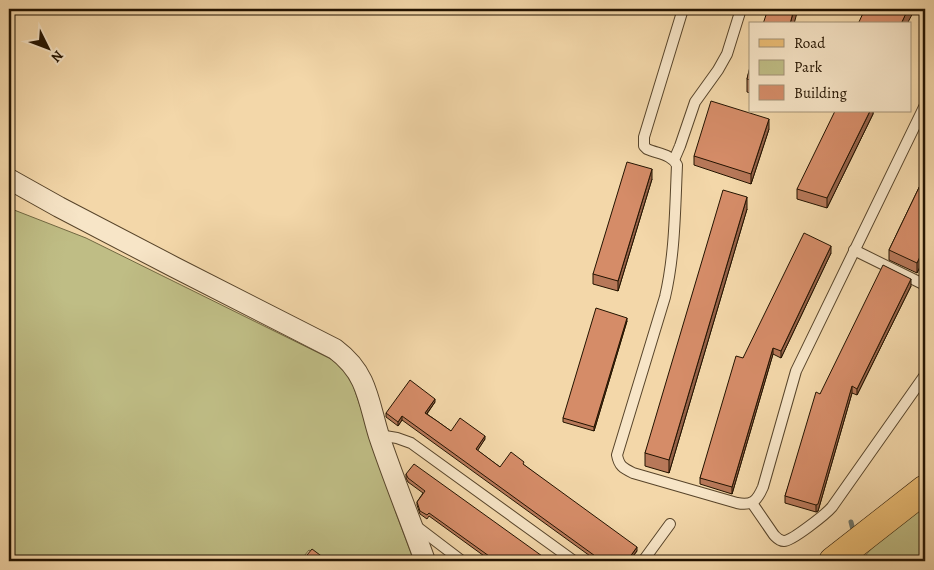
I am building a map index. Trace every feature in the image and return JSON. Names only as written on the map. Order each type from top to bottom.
[{"type":"main road","points":[[833,561],[925,488]]},
{"type":"street","points":[[9,178],[174,268],[336,349],[344,356],[353,365],[368,395],[379,435],[425,561]]},
{"type":"lane","points":[[683,9],[644,142],[644,146],[647,149],[667,156],[674,160],[677,165],[673,255],[669,283],[617,455],[621,466],[640,476],[743,504],[752,503],[759,495],[763,487],[796,371],[925,104]]},
{"type":"lane","points":[[674,160],[695,102],[718,70],[726,54],[741,9]]},
{"type":"lane","points":[[854,250],[925,285]]},
{"type":"lane","points":[[752,503],[774,535],[782,541],[790,539],[823,516],[832,507],[925,375]]},
{"type":"lane","points":[[379,435],[411,443],[574,561]]},
{"type":"lane","points":[[411,523],[462,561]]},
{"type":"lane","points":[[643,561],[670,524]]},
{"type":"green space","points":[[9,208],[86,238],[347,367],[414,561],[324,561],[309,550],[300,561],[9,561]]},
{"type":"green space","points":[[925,503],[925,561],[860,561],[875,545]]},
{"type":"building","points":[[768,9],[794,9],[791,22],[764,22]]},
{"type":"building","points":[[865,9],[908,9],[902,22],[859,22]]},
{"type":"building","points":[[711,101],[769,119],[751,174],[694,156]]},
{"type":"building","points":[[835,112],[870,112],[827,198],[797,189]]},
{"type":"building","points":[[627,162],[652,169],[618,281],[593,274]]},
{"type":"building","points":[[925,175],[925,246],[917,263],[889,250]]},
{"type":"building","points":[[723,190],[747,197],[669,460],[645,453]]},
{"type":"building","points":[[804,233],[831,246],[781,351],[773,348],[732,487],[700,478],[736,356],[743,358]]},
{"type":"building","points":[[883,265],[911,279],[857,389],[852,386],[818,504],[785,496],[816,392],[820,394]]},
{"type":"building","points":[[596,308],[627,318],[594,427],[563,418]]},
{"type":"building","points":[[410,380],[435,399],[425,413],[451,431],[460,418],[485,436],[476,449],[500,467],[511,452],[524,462],[523,464],[637,547],[627,561],[602,561],[402,416],[398,422],[386,413]]},
{"type":"building","points":[[414,464],[549,561],[496,561],[429,513],[427,515],[420,511],[417,502],[425,491],[408,478],[406,474]]},
{"type":"building","points":[[312,549],[328,561],[302,561]]},
{"type":"waterway","points":[[851,522],[853,530]]}]
